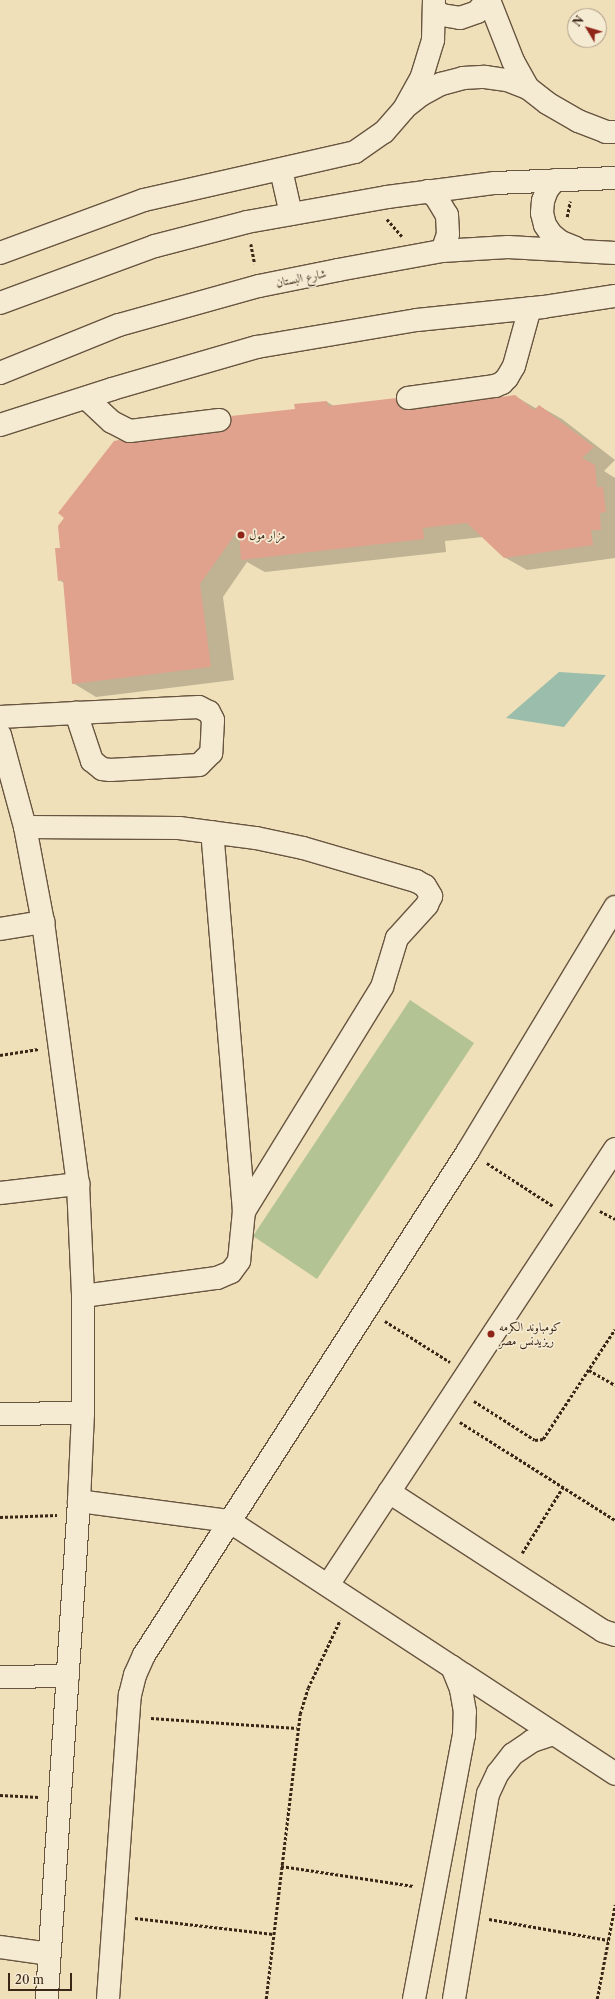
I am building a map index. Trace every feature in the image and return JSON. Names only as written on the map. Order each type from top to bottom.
[{"type":"street","points":[[434,5],[442,15],[460,18],[469,17],[477,12],[488,0],[513,61],[528,88]]},
{"type":"street","points":[[404,109],[422,76],[433,40],[434,5]]},
{"type":"street","points":[[0,253],[144,200],[355,152],[384,132],[404,109],[421,95],[441,84],[463,78],[485,77],[507,80],[528,88],[547,103],[578,121],[606,132],[615,132]]},
{"type":"street","points":[[281,170],[290,214]]},
{"type":"street","points":[[0,303],[155,246],[247,222],[428,191],[496,183],[615,178]]},
{"type":"street","points":[[555,180],[547,190],[543,201],[542,213],[545,225],[551,234],[561,242],[582,251]]},
{"type":"street","points":[[428,191],[436,197],[447,215],[448,234],[442,251]]},
{"type":"street","name":"شارع البستان","points":[[6,370],[119,325],[259,286],[442,251],[508,247],[615,253]]},
{"type":"street","points":[[0,425],[112,389],[257,347],[417,320],[530,308],[615,296]]},
{"type":"street","points":[[408,398],[496,386],[502,383],[512,373],[530,308]]},
{"type":"street","points":[[0,391],[6,370]]},
{"type":"street","points":[[86,398],[112,422],[130,431],[219,420]]},
{"type":"street","points":[[0,717],[76,713],[199,707],[209,712],[213,720],[211,753],[199,765],[110,770],[102,769],[92,761],[76,713]]},
{"type":"street","points":[[0,735],[25,827],[43,922],[78,1184],[83,1296],[83,1413],[47,1999]]},
{"type":"street","points":[[25,827],[179,828],[284,843],[416,881],[425,886],[431,896],[427,905],[397,938],[382,987],[244,1211]]},
{"type":"street","points":[[83,1296],[217,1278],[231,1272],[239,1261],[244,1211],[212,832]]},
{"type":"street","points":[[108,1999],[130,1695],[135,1675],[144,1655],[468,1150],[612,918]]},
{"type":"street","points":[[0,929],[43,922]]},
{"type":"street","points":[[328,1585],[615,1149]]},
{"type":"street","points":[[0,1193],[78,1184]]},
{"type":"street","points":[[0,1414],[83,1413]]},
{"type":"street","points":[[390,1492],[603,1631],[615,1635]]},
{"type":"street","points":[[78,1507],[229,1521],[615,1774]]},
{"type":"street","points":[[414,1999],[464,1735],[465,1712],[461,1689],[452,1667]]},
{"type":"street","points":[[0,1677],[68,1676]]},
{"type":"street","points":[[454,1999],[488,1794],[498,1773],[512,1754],[532,1741],[554,1734]]},
{"type":"street","points":[[0,1947],[50,1954]]},
{"type":"path","points":[[566,220],[571,199]]},
{"type":"path","points":[[247,222],[259,286]]},
{"type":"path","points":[[0,1055],[60,1046]]},
{"type":"path","points":[[468,1150],[570,1217]]},
{"type":"path","points":[[366,1308],[535,1440],[539,1441],[543,1439],[615,1329]]},
{"type":"path","points":[[589,1370],[615,1385]]},
{"type":"path","points":[[443,1411],[615,1520]]},
{"type":"path","points":[[511,1571],[564,1487]]},
{"type":"path","points":[[0,1517],[78,1507]]},
{"type":"path","points":[[266,1999],[300,1714],[308,1688],[350,1599]]},
{"type":"path","points":[[128,1717],[298,1728]]},
{"type":"path","points":[[0,1795],[60,1798]]},
{"type":"path","points":[[282,1866],[434,1889]]},
{"type":"path","points":[[597,1999],[615,1905]]},
{"type":"path","points":[[114,1915],[273,1934]]},
{"type":"path","points":[[468,1915],[608,1940]]},
{"type":"shaded area","points":[[559,672],[606,675],[564,727],[506,718]]},
{"type":"shaded area","points":[[410,1000],[474,1043],[317,1279],[253,1236]]},
{"type":"building","name":"مزار مول","points":[[515,395],[534,410],[539,405],[594,447],[582,458],[595,465],[597,487],[603,487],[606,512],[600,513],[601,530],[591,530],[593,545],[504,558],[467,523],[423,528],[424,539],[241,560],[239,529],[200,584],[211,667],[72,684],[63,580],[58,581],[55,548],[60,548],[58,526],[64,518],[58,513],[114,441],[119,440],[132,443],[221,432],[226,430],[230,425],[231,416],[295,409],[294,404],[327,401],[328,406],[396,398],[398,406],[404,410],[410,410]]},
{"type":"place","name":"مزار مول","points":[[241,535]]},
{"type":"place","name":"كومباوند الكرمه ريزيدنس مصر","points":[[491,1334]]}]
